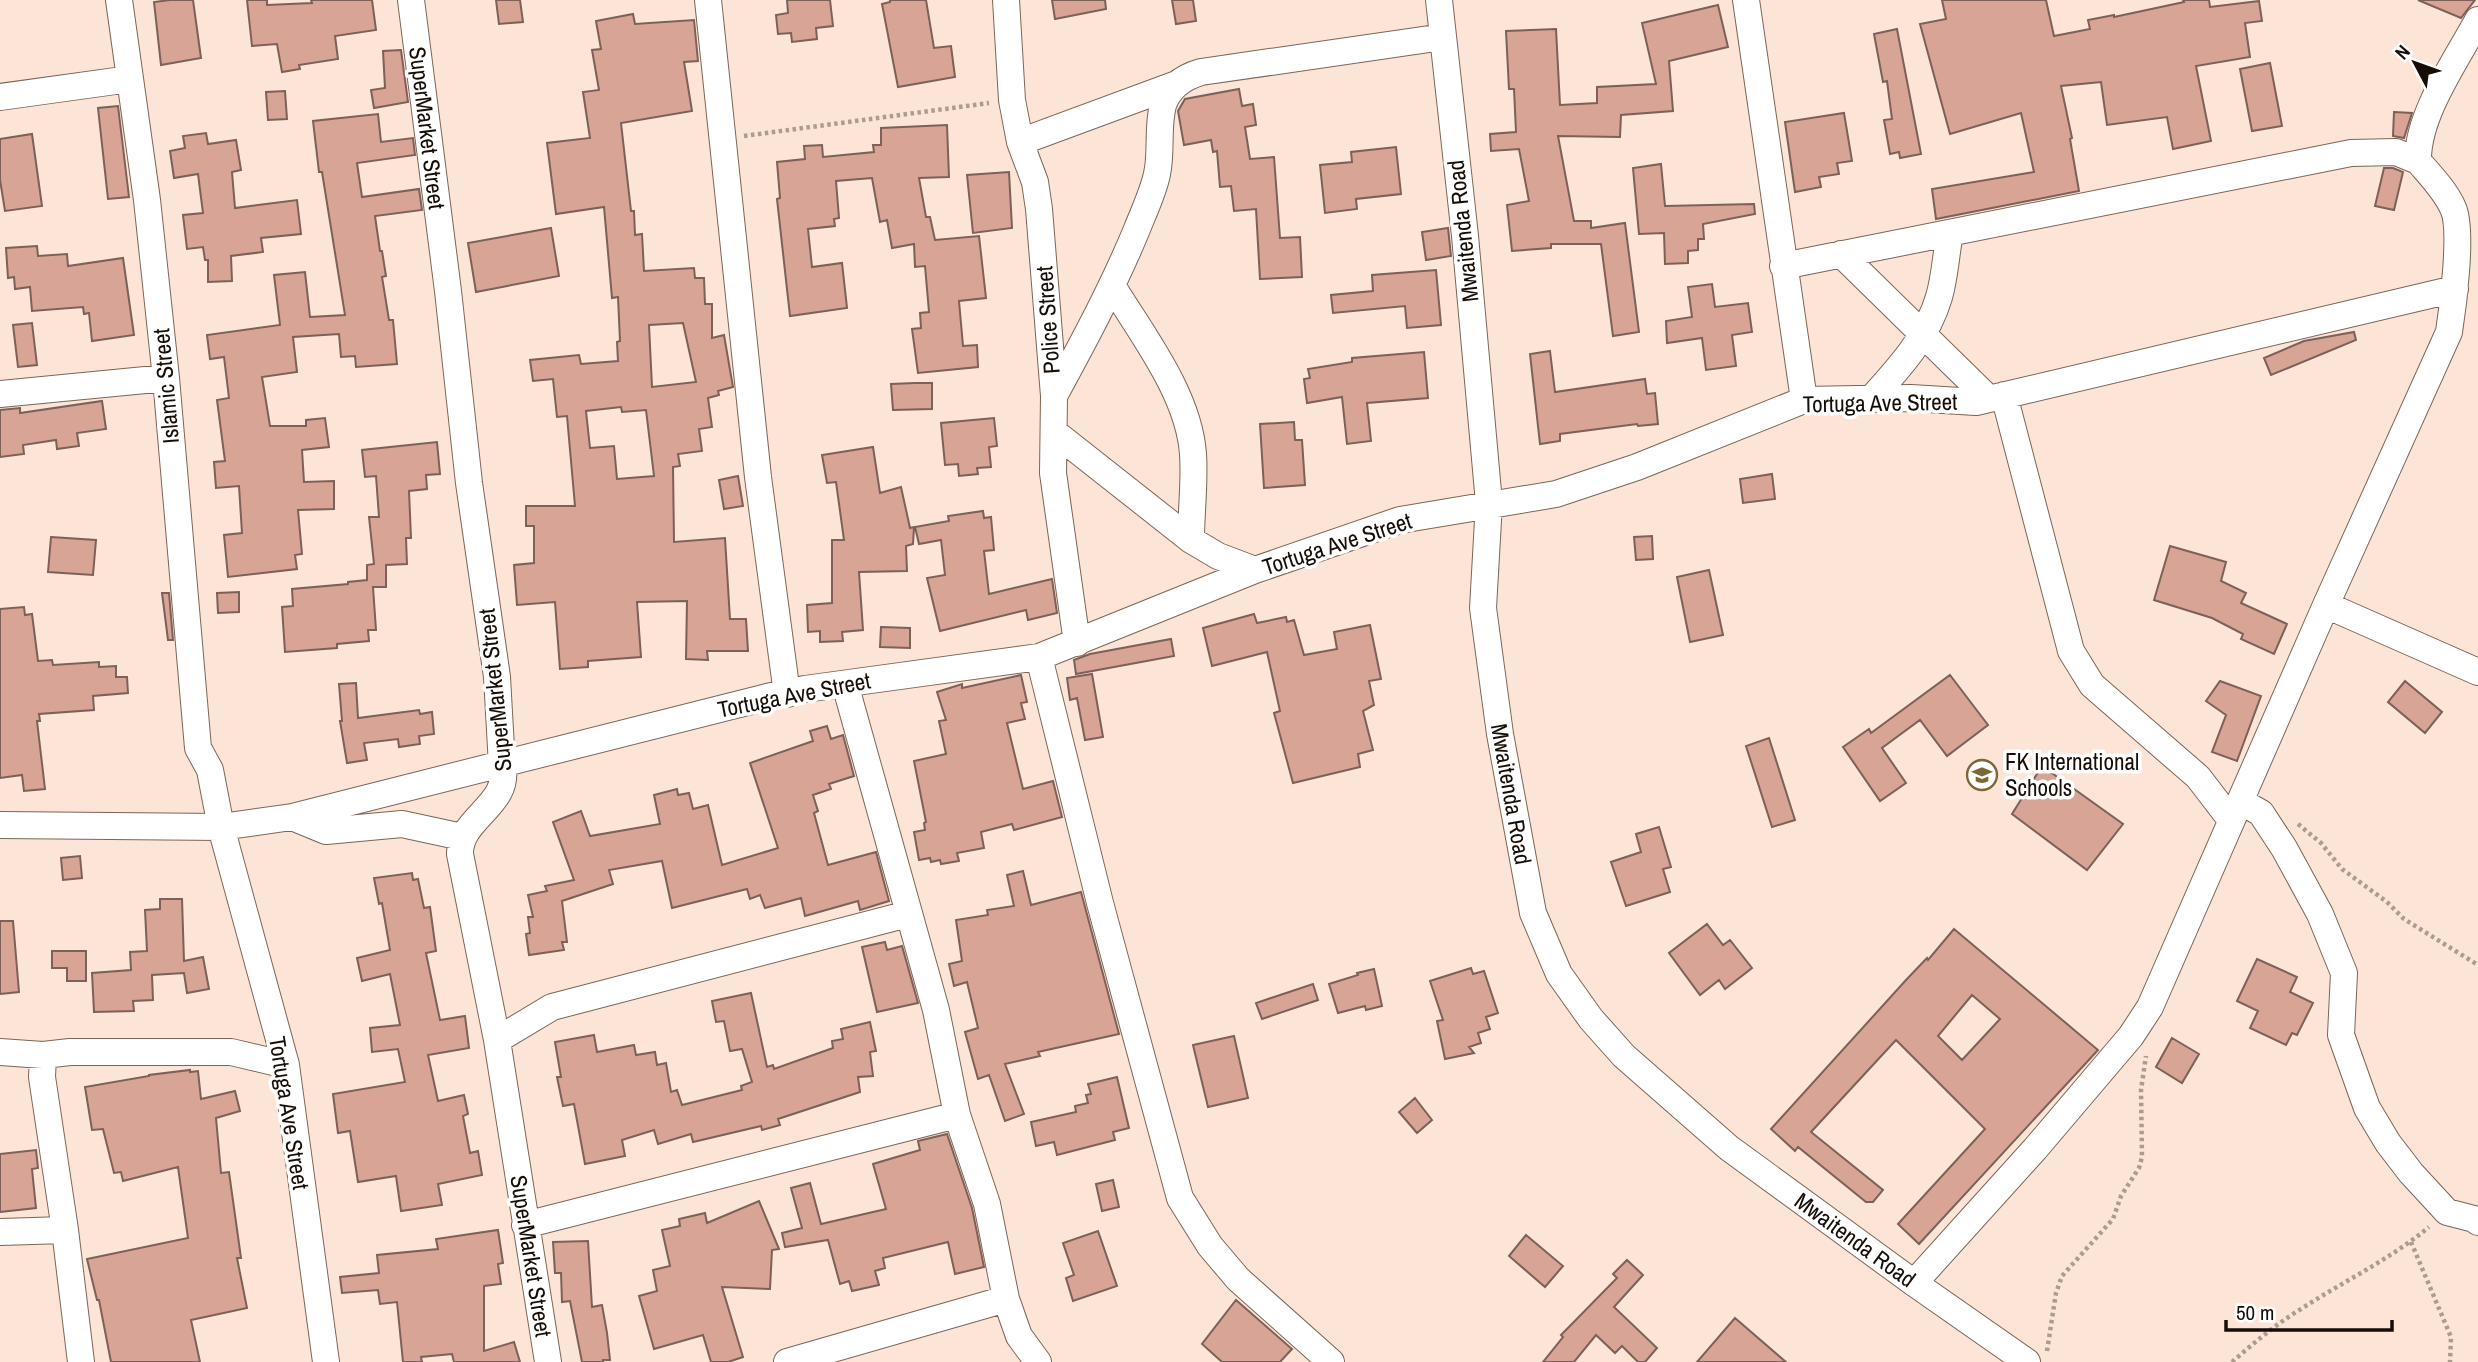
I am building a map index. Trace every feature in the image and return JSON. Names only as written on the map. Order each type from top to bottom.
[{"type":"street","name":"Islamic Street","points":[[119,0],[147,200],[166,377],[198,748],[210,770],[222,827]]},
{"type":"street","name":"SuperMarket Street","points":[[411,0],[448,291],[467,471],[497,677],[502,766],[505,775],[500,792],[462,837],[460,855],[497,1040],[548,1362]]},
{"type":"street","points":[[708,0],[758,477],[787,694]]},
{"type":"street","name":"Police Street","points":[[1006,0],[1012,100],[1020,142],[1035,182],[1039,209],[1054,396],[1053,473],[1077,643]]},
{"type":"street","name":"Mwaitenda Road","points":[[1439,0],[1465,236],[1489,503],[1483,608],[1500,734],[1533,914],[1559,974],[1591,1018],[1624,1056],[1729,1148],[2027,1362]]},
{"type":"street","points":[[1746,0],[1804,400]]},
{"type":"street","points":[[2417,160],[2418,144],[2434,102],[2478,20]]},
{"type":"street","points":[[1020,142],[1201,72],[1443,37]]},
{"type":"street","points":[[0,97],[130,79]]},
{"type":"street","points":[[1054,396],[1113,287],[1157,173],[1163,106],[1177,83]]},
{"type":"street","points":[[1783,266],[2351,153],[2396,152],[2417,160],[2453,209],[2457,221],[2462,296],[2449,332],[2326,605],[2244,811],[2150,1007],[2035,1149],[1914,1283]]},
{"type":"street","points":[[1871,399],[1924,335],[1940,296],[1950,233]]},
{"type":"street","points":[[1841,254],[1924,335],[1996,397],[2071,652],[2080,670],[2092,685],[2199,777],[2244,811],[2284,848],[2320,914],[2344,973],[2341,1035],[2367,1108],[2388,1143],[2411,1173],[2447,1212],[2478,1222]]},
{"type":"street","points":[[1113,287],[1160,363],[1186,418],[1193,454],[1191,540]]},
{"type":"street","name":"Tortuga Ave Street","points":[[0,825],[222,827],[292,817],[502,766],[696,714],[787,694],[1039,657],[1255,570],[1400,520],[1489,503],[1556,494],[1661,457],[1804,400],[1911,398],[1976,402],[2462,296]]},
{"type":"street","points":[[0,394],[166,377]]},
{"type":"street","points":[[1054,432],[1191,540],[1218,556],[1255,570]]},
{"type":"street","points":[[2326,605],[2478,672]]},
{"type":"street","points":[[1039,657],[1100,903],[1180,1198],[1210,1246],[1238,1279],[1331,1362]]},
{"type":"street","points":[[845,684],[936,1010],[957,1115],[987,1204],[1006,1299],[1019,1336],[1038,1362]]},
{"type":"street","points":[[292,817],[326,831],[402,824],[462,837]]},
{"type":"street","name":"Tortuga Ave Street","points":[[222,827],[286,1065],[326,1362]]},
{"type":"street","points":[[497,1040],[552,1007],[908,914]]},
{"type":"street","points":[[0,1052],[43,1055],[70,1052],[231,1052],[286,1065]]},
{"type":"street","points":[[43,1055],[42,1077],[81,1362]]},
{"type":"street","points":[[525,1225],[957,1115]]},
{"type":"street","points":[[0,1232],[65,1230]]},
{"type":"street","points":[[787,1362],[1006,1299]]},
{"type":"path","points":[[723,139],[1012,100]]},
{"type":"path","points":[[2244,811],[2286,817],[2301,826],[2321,843],[2342,869],[2387,902],[2404,919],[2478,965]]},
{"type":"path","points":[[2045,1362],[2058,1283],[2070,1265],[2113,1219],[2121,1196],[2143,1157],[2141,1090],[2147,1047]]},
{"type":"path","points":[[2232,1362],[2261,1336],[2300,1309],[2411,1242],[2447,1212]]},
{"type":"path","points":[[2411,1242],[2451,1337],[2450,1362]]},
{"type":"building","points":[[193,0],[201,58],[161,65],[154,2]]},
{"type":"building","points":[[247,0],[267,0],[267,5],[312,3],[311,0],[372,0],[376,30],[335,36],[338,59],[299,65],[300,69],[282,72],[277,44],[252,46]]},
{"type":"building","points":[[496,0],[520,0],[523,22],[499,24]]},
{"type":"building","points":[[787,0],[830,0],[833,26],[816,28],[817,39],[792,42],[791,33],[778,34],[776,15],[788,13]]},
{"type":"building","points":[[890,0],[926,0],[934,48],[951,46],[955,77],[898,87],[882,4]]},
{"type":"building","points":[[1052,0],[1105,0],[1106,9],[1055,19]]},
{"type":"building","points":[[1172,0],[1193,0],[1196,21],[1176,24]]},
{"type":"building","points":[[1942,0],[2046,0],[2054,36],[2090,29],[2088,20],[2114,17],[2184,2],[2183,0],[2209,0],[2210,7],[2259,1],[2262,21],[2245,23],[2250,57],[2196,66],[2211,141],[2173,149],[2167,117],[2107,125],[2101,82],[2061,86],[2079,191],[1936,219],[1932,189],[2034,172],[2021,113],[1950,134],[1920,24],[1946,19]]},
{"type":"building","points":[[2418,0],[2475,0],[2461,18]]},
{"type":"building","points":[[1718,5],[1728,47],[1669,61],[1673,111],[1621,115],[1620,137],[1558,136],[1574,221],[1591,221],[1591,228],[1625,223],[1639,332],[1613,336],[1601,244],[1551,244],[1551,248],[1512,251],[1507,205],[1529,201],[1519,149],[1491,151],[1490,134],[1516,132],[1514,89],[1509,89],[1506,31],[1556,29],[1560,105],[1597,103],[1597,87],[1656,84],[1642,23]]},
{"type":"building","points":[[633,14],[635,24],[694,20],[698,61],[684,62],[692,111],[621,123],[635,235],[642,234],[644,271],[694,268],[695,278],[704,278],[705,304],[712,304],[712,338],[724,335],[733,387],[718,391],[719,395],[708,398],[712,427],[699,429],[702,451],[678,454],[680,466],[673,467],[674,542],[725,538],[730,619],[746,619],[748,651],[707,651],[708,660],[686,659],[687,601],[637,602],[641,657],[588,661],[588,667],[560,669],[555,602],[517,605],[514,565],[534,563],[534,526],[526,526],[526,506],[575,506],[567,416],[557,417],[553,379],[533,381],[530,360],[579,355],[581,364],[618,361],[618,297],[612,298],[604,207],[556,214],[547,143],[590,138],[583,92],[599,90],[592,50],[601,49],[596,21]],"holes":[[[683,323],[696,382],[652,387],[649,325]],[[621,407],[622,412],[646,410],[654,476],[617,479],[614,446],[590,448],[586,411]]]},
{"type":"building","points":[[1897,29],[1921,154],[1900,158],[1899,152],[1890,154],[1884,120],[1892,119],[1887,81],[1883,82],[1874,34]]},
{"type":"building","points":[[401,50],[408,102],[374,108],[371,90],[385,88],[383,51]]},
{"type":"building","points":[[2270,63],[2282,126],[2252,131],[2240,69]]},
{"type":"building","points":[[1239,89],[1242,106],[1253,104],[1256,125],[1245,127],[1250,159],[1274,157],[1280,238],[1300,237],[1302,277],[1260,279],[1256,209],[1234,211],[1231,186],[1220,187],[1217,151],[1213,152],[1211,140],[1184,145],[1178,111],[1185,99]]},
{"type":"building","points":[[285,91],[287,119],[268,120],[266,92]]},
{"type":"building","points":[[118,106],[129,197],[108,199],[98,108]]},
{"type":"building","points":[[2394,112],[2412,113],[2404,138],[2393,136]]},
{"type":"building","points":[[1844,113],[1852,161],[1837,163],[1839,174],[1819,177],[1821,187],[1795,192],[1785,122]]},
{"type":"building","points":[[378,114],[381,142],[413,138],[415,155],[357,163],[362,197],[419,189],[422,210],[375,216],[386,276],[382,277],[389,320],[393,320],[397,364],[356,367],[355,356],[341,357],[339,334],[293,337],[297,372],[262,377],[270,426],[306,426],[306,420],[325,418],[329,447],[302,450],[304,482],[334,481],[334,509],[298,510],[302,554],[295,555],[297,569],[228,577],[224,535],[242,533],[239,486],[216,488],[214,462],[225,461],[217,400],[229,398],[224,357],[210,359],[207,335],[280,325],[274,275],[305,272],[310,317],[345,315],[322,172],[319,172],[313,121]]},
{"type":"building","points":[[947,125],[949,177],[919,178],[926,217],[930,217],[935,240],[979,236],[986,298],[959,301],[963,346],[977,345],[978,367],[918,373],[912,329],[921,328],[920,313],[929,312],[925,266],[915,267],[914,244],[892,248],[887,220],[880,222],[872,178],[836,181],[839,218],[834,219],[835,226],[808,229],[812,267],[842,263],[847,308],[790,316],[777,199],[780,198],[777,162],[805,159],[804,146],[822,145],[823,157],[874,152],[873,145],[881,145],[881,128]]},
{"type":"building","points":[[206,133],[208,144],[236,140],[241,170],[232,172],[235,208],[297,200],[301,234],[261,238],[263,252],[231,256],[232,281],[208,282],[208,260],[205,260],[203,247],[187,249],[183,215],[203,213],[198,174],[174,178],[170,151],[185,148],[183,136]]},
{"type":"building","points":[[32,134],[42,206],[5,211],[0,180],[0,139]]},
{"type":"building","points":[[1396,147],[1401,194],[1356,199],[1357,209],[1325,213],[1320,165],[1352,162],[1351,152]]},
{"type":"building","points":[[1661,164],[1665,206],[1754,204],[1755,214],[1703,224],[1704,239],[1698,239],[1698,250],[1688,251],[1688,263],[1665,264],[1664,233],[1639,234],[1633,168]]},
{"type":"building","points":[[2384,168],[2403,172],[2394,210],[2375,206]]},
{"type":"building","points":[[1009,172],[1012,228],[973,233],[967,175]]},
{"type":"building","points":[[551,228],[559,276],[476,292],[468,243]]},
{"type":"building","points":[[1448,228],[1451,256],[1426,260],[1422,232]]},
{"type":"building","points":[[37,246],[38,256],[67,254],[68,266],[123,258],[134,335],[92,341],[89,313],[84,314],[83,307],[32,311],[30,287],[15,289],[14,277],[8,278],[6,248]]},
{"type":"building","points":[[1436,270],[1441,325],[1407,328],[1405,306],[1333,313],[1331,295],[1373,291],[1372,275]]},
{"type":"building","points":[[1712,284],[1715,307],[1748,303],[1752,332],[1732,335],[1736,366],[1706,370],[1702,338],[1667,343],[1666,321],[1692,317],[1688,287]]},
{"type":"building","points":[[32,323],[37,365],[18,367],[13,325]]},
{"type":"building","points":[[2354,332],[2356,340],[2271,375],[2264,358],[2304,341]]},
{"type":"building","points":[[1550,351],[1555,392],[1645,379],[1647,394],[1655,393],[1658,424],[1637,424],[1560,434],[1560,441],[1540,444],[1530,354]]},
{"type":"building","points":[[1424,352],[1428,398],[1367,403],[1371,441],[1347,444],[1342,397],[1307,403],[1304,379],[1310,378],[1308,369],[1352,362],[1352,358]]},
{"type":"building","points":[[932,383],[932,409],[893,410],[891,384]]},
{"type":"building","points":[[102,401],[106,429],[77,433],[79,446],[57,449],[56,440],[23,445],[24,454],[0,457],[0,410],[20,408],[20,413]]},
{"type":"building","points":[[994,418],[997,446],[989,447],[991,467],[977,468],[978,474],[959,476],[958,464],[945,465],[941,423]]},
{"type":"building","points":[[1294,422],[1295,440],[1302,440],[1305,485],[1264,488],[1260,424]]},
{"type":"building","points":[[437,442],[440,474],[426,475],[427,489],[409,491],[411,538],[406,538],[407,564],[386,565],[386,587],[373,587],[376,630],[368,630],[369,641],[337,644],[337,648],[285,652],[282,607],[293,606],[292,589],[367,580],[367,565],[374,564],[369,517],[379,517],[376,476],[365,477],[362,450]]},
{"type":"building","points":[[873,447],[880,493],[901,487],[910,528],[914,527],[913,544],[906,546],[907,571],[859,572],[863,630],[842,632],[843,641],[820,642],[820,631],[808,632],[807,605],[832,603],[832,540],[844,540],[836,482],[827,483],[822,455]]},
{"type":"building","points":[[1772,474],[1775,499],[1743,503],[1740,479]]},
{"type":"building","points":[[738,476],[743,506],[724,509],[719,480]]},
{"type":"building","points":[[983,511],[984,518],[991,517],[994,550],[984,551],[989,594],[1052,579],[1057,613],[1028,620],[1026,610],[940,631],[927,578],[945,575],[941,540],[919,544],[915,527],[949,521],[948,516]]},
{"type":"building","points":[[1652,536],[1653,559],[1636,560],[1634,537]]},
{"type":"building","points":[[51,537],[96,540],[93,575],[48,572]]},
{"type":"building","points":[[2170,546],[2226,562],[2221,581],[2246,593],[2241,603],[2287,624],[2274,654],[2241,639],[2243,634],[2212,618],[2154,600]]},
{"type":"building","points":[[1709,570],[1723,635],[1690,642],[1677,577]]},
{"type":"building","points":[[239,592],[239,612],[218,613],[217,593]]},
{"type":"building","points":[[162,593],[169,593],[173,640],[168,640]]},
{"type":"building","points":[[24,607],[25,615],[32,614],[38,661],[52,660],[53,665],[99,662],[99,667],[116,666],[116,677],[127,677],[128,693],[93,696],[94,710],[39,714],[40,721],[37,721],[45,789],[24,791],[22,775],[0,778],[0,609]]},
{"type":"building","points":[[1254,614],[1257,623],[1286,617],[1287,622],[1294,620],[1304,655],[1337,649],[1334,632],[1370,625],[1381,679],[1369,681],[1374,705],[1363,711],[1373,750],[1358,754],[1360,767],[1293,783],[1274,713],[1280,711],[1267,652],[1212,666],[1203,628]]},
{"type":"building","points":[[881,627],[910,628],[910,648],[880,647]]},
{"type":"building","points":[[1171,639],[1174,656],[1076,674],[1074,660],[1090,654]]},
{"type":"building","points":[[1092,674],[1103,737],[1085,740],[1077,698],[1070,700],[1067,678]]},
{"type":"building","points":[[1021,675],[1027,702],[1021,703],[1025,719],[1007,723],[1023,789],[1053,781],[1062,817],[1014,830],[1012,824],[981,832],[984,848],[957,853],[959,861],[941,864],[940,860],[931,862],[930,858],[919,860],[914,832],[925,830],[926,822],[914,761],[946,754],[939,721],[946,720],[937,692],[962,684],[962,688]]},
{"type":"building","points":[[1950,675],[1988,725],[1947,756],[1920,720],[1882,748],[1906,783],[1880,801],[1843,747],[1869,729],[1871,733]]},
{"type":"building","points":[[2220,681],[2261,696],[2237,761],[2212,752],[2226,715],[2206,701]]},
{"type":"building","points":[[2405,681],[2442,712],[2425,733],[2388,702]]},
{"type":"building","points":[[356,683],[358,718],[419,710],[420,714],[432,712],[434,734],[419,736],[420,744],[399,747],[398,739],[364,743],[367,760],[347,763],[340,721],[339,684]]},
{"type":"building","points":[[827,726],[831,739],[843,735],[854,776],[829,784],[831,789],[813,795],[818,811],[814,813],[828,865],[876,852],[889,901],[860,910],[858,901],[805,916],[801,898],[765,908],[760,895],[750,899],[747,889],[672,908],[662,861],[609,870],[613,884],[562,901],[567,942],[562,942],[564,950],[529,955],[526,934],[530,933],[528,917],[533,917],[528,895],[547,891],[545,886],[574,880],[553,822],[581,811],[590,836],[660,824],[654,795],[677,789],[678,795],[689,793],[693,809],[708,805],[722,865],[778,848],[750,763],[813,741],[810,731]]},
{"type":"building","points":[[1769,738],[1795,820],[1772,827],[1746,746]]},
{"type":"building","points":[[2042,766],[2123,824],[2087,870],[2012,814]]},
{"type":"building","points":[[1659,827],[1671,867],[1663,869],[1670,892],[1626,906],[1611,862],[1641,852],[1636,834]]},
{"type":"building","points":[[80,856],[82,878],[63,880],[61,858]]},
{"type":"building","points":[[1023,871],[1031,905],[1081,892],[1119,1034],[1038,1052],[1040,1056],[1005,1064],[1024,1114],[1005,1121],[989,1075],[978,1079],[965,1032],[978,1028],[967,982],[954,986],[949,964],[962,961],[956,920],[988,915],[987,910],[1014,906],[1007,875]]},
{"type":"building","points":[[412,873],[413,880],[418,879],[424,908],[430,907],[436,951],[426,953],[440,1020],[465,1016],[469,1048],[428,1055],[438,1101],[464,1095],[468,1114],[463,1116],[470,1153],[478,1151],[482,1175],[438,1184],[442,1205],[401,1211],[396,1176],[358,1182],[350,1131],[338,1133],[333,1094],[405,1082],[398,1049],[372,1052],[370,1028],[400,1025],[390,974],[362,981],[357,958],[390,950],[382,903],[379,904],[374,878]]},
{"type":"building","points":[[160,899],[182,899],[184,961],[203,957],[209,989],[187,993],[184,973],[152,975],[153,1000],[133,1001],[134,1011],[94,1012],[92,973],[131,970],[130,952],[147,951],[145,910],[160,909]]},
{"type":"building","points":[[0,921],[13,921],[19,992],[0,994]]},
{"type":"building","points":[[1707,924],[1723,945],[1730,940],[1752,968],[1725,989],[1719,980],[1700,995],[1669,953]]},
{"type":"building","points":[[1954,929],[2098,1050],[1919,1244],[1898,1224],[1985,1129],[1896,1040],[1811,1132],[1883,1190],[1873,1202],[1866,1202],[1798,1147],[1795,1151],[1771,1129],[1906,980],[1927,958],[1928,960]],"holes":[[[1972,995],[2000,1019],[1962,1060],[1938,1036]]]},
{"type":"building","points":[[885,942],[887,950],[902,946],[918,1003],[877,1012],[862,947]]},
{"type":"building","points":[[52,951],[86,951],[86,981],[67,981],[67,968],[52,968]]},
{"type":"building","points":[[2257,959],[2297,977],[2290,992],[2313,1003],[2297,1035],[2292,1033],[2286,1045],[2250,1028],[2258,1011],[2237,1001]]},
{"type":"building","points":[[1471,968],[1473,974],[1484,971],[1498,1013],[1486,1017],[1490,1029],[1478,1033],[1481,1043],[1469,1047],[1474,1053],[1445,1059],[1437,1021],[1443,1020],[1430,981]]},
{"type":"building","points":[[1374,969],[1382,1006],[1366,1010],[1365,1006],[1338,1013],[1329,984]]},
{"type":"building","points":[[1313,984],[1318,1000],[1262,1019],[1256,1003]]},
{"type":"building","points":[[751,993],[767,1067],[773,1065],[774,1069],[833,1048],[832,1041],[843,1039],[841,1029],[870,1022],[876,1051],[870,1052],[873,1076],[858,1077],[860,1092],[778,1119],[780,1125],[762,1130],[761,1126],[693,1142],[691,1134],[658,1144],[654,1130],[622,1140],[625,1156],[585,1164],[574,1104],[563,1106],[557,1077],[561,1077],[555,1042],[594,1035],[597,1052],[634,1045],[636,1055],[655,1052],[657,1065],[666,1063],[671,1092],[677,1090],[682,1105],[742,1090],[741,1086],[752,1082],[742,1049],[730,1051],[724,1021],[716,1022],[712,1001]]},
{"type":"building","points":[[1234,1036],[1248,1098],[1208,1107],[1193,1045]]},
{"type":"building","points":[[2172,1038],[2199,1054],[2182,1083],[2156,1067]]},
{"type":"building","points":[[190,1070],[198,1071],[201,1099],[235,1091],[240,1111],[216,1118],[221,1173],[229,1172],[241,1258],[237,1258],[247,1308],[191,1320],[200,1362],[111,1362],[99,1300],[87,1259],[188,1238],[178,1167],[123,1181],[121,1172],[114,1173],[103,1129],[92,1130],[85,1087]]},
{"type":"building","points":[[1117,1077],[1129,1128],[1113,1132],[1115,1140],[1057,1155],[1054,1142],[1036,1146],[1031,1122],[1076,1112],[1075,1106],[1088,1103],[1086,1095],[1091,1094],[1088,1084]]},
{"type":"building","points":[[1415,1098],[1432,1120],[1417,1133],[1399,1112]]},
{"type":"building","points":[[947,1134],[972,1208],[984,1267],[955,1274],[948,1242],[883,1258],[885,1268],[875,1271],[879,1285],[852,1291],[849,1281],[840,1284],[828,1240],[785,1247],[782,1233],[802,1228],[791,1188],[810,1183],[821,1224],[886,1209],[873,1164],[920,1150],[918,1141]]},
{"type":"building","points":[[36,1150],[38,1168],[32,1169],[36,1208],[0,1212],[0,1154]]},
{"type":"building","points":[[1113,1180],[1119,1207],[1102,1211],[1096,1184]]},
{"type":"building","points":[[759,1201],[779,1249],[772,1250],[770,1289],[722,1287],[743,1357],[728,1362],[711,1362],[703,1335],[654,1349],[639,1296],[657,1291],[653,1270],[670,1266],[662,1230],[680,1226],[679,1219],[705,1213],[707,1223]]},
{"type":"building","points":[[498,1230],[503,1263],[498,1264],[501,1284],[484,1286],[484,1351],[514,1342],[520,1362],[454,1362],[452,1354],[421,1357],[422,1362],[403,1362],[397,1302],[380,1304],[378,1290],[342,1293],[340,1277],[379,1273],[377,1255],[438,1249],[436,1239]]},
{"type":"building","points":[[1098,1231],[1117,1286],[1073,1301],[1066,1278],[1074,1275],[1063,1243]]},
{"type":"building","points":[[1526,1235],[1563,1266],[1545,1287],[1509,1256]]},
{"type":"building","points":[[588,1241],[592,1307],[602,1305],[607,1333],[610,1360],[603,1362],[582,1362],[570,1301],[562,1302],[561,1273],[555,1273],[553,1242]]},
{"type":"building","points":[[1627,1260],[1643,1275],[1614,1307],[1657,1348],[1645,1362],[1638,1362],[1622,1346],[1615,1353],[1596,1335],[1574,1362],[1543,1362],[1563,1337],[1561,1335],[1617,1278],[1613,1274]]},
{"type":"building","points":[[1236,1300],[1292,1349],[1280,1362],[1222,1362],[1202,1344]]},
{"type":"building","points":[[1735,1318],[1786,1362],[1697,1362]]},
{"type":"place","name":"FK International Schools","points":[[1982,775]]}]
